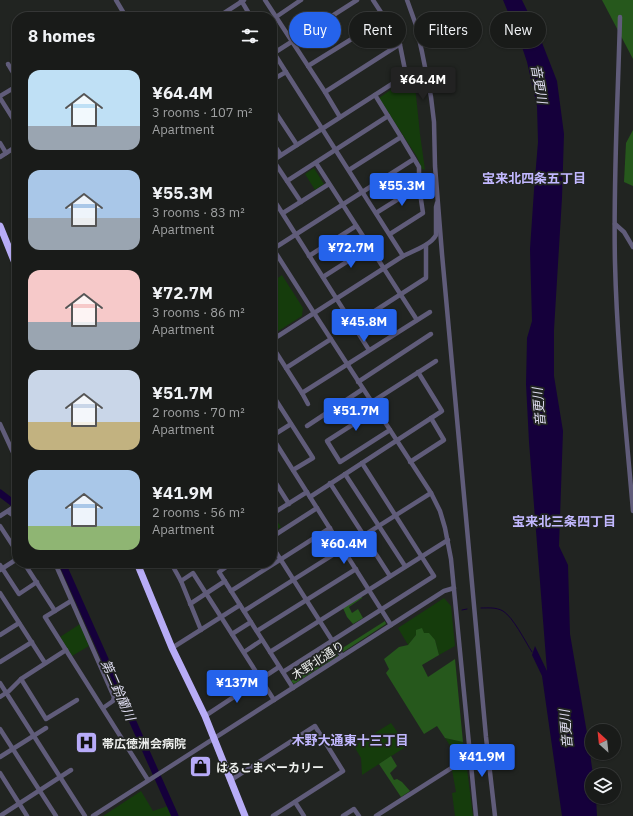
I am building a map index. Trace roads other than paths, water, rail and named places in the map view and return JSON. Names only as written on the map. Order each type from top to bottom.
[{"type":"highway","points":[[0,226],[12,256]]},
{"type":"highway","points":[[139,568],[172,648],[205,716],[245,816]]},
{"type":"street","points":[[116,0],[123,12]]},
{"type":"street","points":[[225,12],[242,0],[248,12]]},
{"type":"street","points":[[265,0],[273,12]]},
{"type":"street","points":[[277,16],[301,0]]},
{"type":"street","points":[[338,12],[357,0]]},
{"type":"street","points":[[373,0],[380,12]]},
{"type":"street","points":[[407,0],[419,38],[431,97],[434,122],[438,202],[484,715],[495,816]]},
{"type":"street","points":[[620,17],[615,165],[616,264],[619,351],[633,511]]},
{"type":"street","points":[[277,18],[289,36]]},
{"type":"street","points":[[308,66],[349,40]]},
{"type":"street","points":[[277,49],[289,43]]},
{"type":"street","points":[[296,48],[340,117]]},
{"type":"street","points":[[325,92],[394,48]]},
{"type":"street","points":[[277,158],[406,75],[401,48]]},
{"type":"street","points":[[277,57],[403,256]]},
{"type":"street","points":[[8,64],[12,71]]},
{"type":"street","points":[[277,77],[286,72]]},
{"type":"street","points":[[12,89],[0,97],[12,117]]},
{"type":"street","points":[[375,95],[419,167],[419,186],[423,213],[390,234]]},
{"type":"street","points":[[277,115],[297,145]]},
{"type":"street","points":[[287,181],[388,116]]},
{"type":"street","points":[[349,170],[401,137]]},
{"type":"street","points":[[0,143],[6,152]]},
{"type":"street","points":[[0,157],[12,149]]},
{"type":"street","points":[[277,149],[281,155]]},
{"type":"street","points":[[277,246],[414,159]]},
{"type":"street","points":[[316,163],[417,320]]},
{"type":"street","points":[[277,166],[301,202]]},
{"type":"street","points":[[282,213],[329,184]]},
{"type":"street","points":[[376,213],[419,186]]},
{"type":"street","points":[[277,337],[403,256],[426,245],[436,235],[436,207],[438,202]]},
{"type":"street","points":[[277,205],[369,350]]},
{"type":"street","points":[[615,224],[624,232],[633,247]]},
{"type":"street","points":[[309,256],[356,226]]},
{"type":"street","points":[[353,324],[426,278],[426,245]]},
{"type":"street","points":[[323,277],[370,247]]},
{"type":"street","points":[[277,254],[363,390],[431,493],[440,511],[446,528],[454,588],[476,816]]},
{"type":"street","points":[[302,393],[430,312]]},
{"type":"street","points":[[358,382],[431,334]]},
{"type":"street","points":[[286,368],[331,339]]},
{"type":"street","points":[[277,354],[308,404]]},
{"type":"street","points":[[372,402],[436,361]]},
{"type":"street","points":[[277,511],[330,484],[442,411],[418,372]]},
{"type":"street","points":[[307,426],[363,390]]},
{"type":"street","points":[[277,402],[313,458],[293,470]]},
{"type":"street","points":[[376,409],[327,441],[340,462],[390,430]]},
{"type":"street","points":[[410,462],[444,440],[431,418]]},
{"type":"street","points":[[0,424],[12,450]]},
{"type":"street","points":[[277,434],[291,424]]},
{"type":"street","points":[[277,445],[392,625]]},
{"type":"street","points":[[283,672],[434,576],[362,463]]},
{"type":"street","points":[[345,474],[405,566]]},
{"type":"street","points":[[330,484],[390,576]]},
{"type":"street","points":[[277,485],[289,504]]},
{"type":"street","points":[[244,611],[431,493]]},
{"type":"street","points":[[277,534],[317,508]]},
{"type":"street","points":[[0,516],[12,509]]},
{"type":"street","points":[[0,526],[12,544]]},
{"type":"street","points":[[277,562],[330,528]]},
{"type":"street","points":[[270,652],[448,540]]},
{"type":"street","points":[[277,555],[342,656]]},
{"type":"street","points":[[12,562],[1,568],[19,594],[37,582]]},
{"type":"street","points":[[27,568],[55,611]]},
{"type":"street","points":[[57,568],[114,698],[113,701],[103,708]]},
{"type":"street","points":[[174,568],[181,581],[201,630]]},
{"type":"street","points":[[225,568],[219,572],[293,688]]},
{"type":"street","points":[[231,591],[267,568]]},
{"type":"street","points":[[257,631],[356,568]]},
{"type":"street","points":[[181,581],[193,573],[274,700]]},
{"type":"street","points":[[190,604],[225,581]]},
{"type":"street","name":"木野北通り","points":[[93,816],[444,591],[454,588]]},
{"type":"street","points":[[0,593],[45,663]]},
{"type":"street","points":[[71,601],[45,617],[148,780]]},
{"type":"street","points":[[0,606],[6,602]]},
{"type":"street","points":[[172,648],[240,605]]},
{"type":"street","points":[[232,634],[251,622]]},
{"type":"street","points":[[0,635],[19,623]]},
{"type":"street","points":[[244,652],[262,640]]},
{"type":"street","points":[[0,662],[32,642]]},
{"type":"street","points":[[0,697],[21,679],[66,650]]},
{"type":"street","points":[[205,716],[279,667]]},
{"type":"street","points":[[21,679],[46,719],[76,700]]},
{"type":"street","points":[[0,683],[85,816]]},
{"type":"street","points":[[231,780],[315,726],[343,771],[273,816]]},
{"type":"street","points":[[0,757],[46,728]]},
{"type":"street","points":[[0,729],[56,816]]},
{"type":"street","points":[[376,816],[464,760],[470,758]]},
{"type":"street","points":[[1,815],[71,770]]},
{"type":"street","points":[[0,773],[27,816]]},
{"type":"street","points":[[295,802],[304,816]]},
{"type":"street","points":[[343,816],[354,809],[359,816]]},
{"type":"water","points":[[503,0],[522,0],[528,12],[508,12]]},
{"type":"water","name":"音更川","points":[[522,48],[544,48],[557,81],[564,134],[562,198],[554,330],[554,376],[563,431],[559,546],[568,565],[570,634],[585,724],[585,760],[591,760],[592,768],[585,768],[585,804],[596,804],[597,816],[562,816],[542,676],[532,655],[535,646],[547,671],[529,442],[526,384],[527,338],[532,321],[530,249],[538,142],[537,106]]},
{"type":"waterway","name":"第二鈴蘭川","points":[[0,493],[12,502]]},
{"type":"waterway","name":"第二鈴蘭川","points":[[64,568],[175,816]]},
{"type":"waterway","points":[[481,608],[498,609],[507,614],[532,652]]},
{"type":"waterway","points":[[462,610],[467,609]]},
{"type":"place","name":"帯広徳洲会病院","points":[[87,743]]},
{"type":"place","name":"はるこまベーカリー","points":[[200,767]]},
{"type":"district","name":"宝来北四条五丁目","points":[[534,178]]},
{"type":"district","name":"宝来北三条四丁目","points":[[564,521]]},
{"type":"district","name":"木野大通東十三丁目","points":[[350,740]]}]
